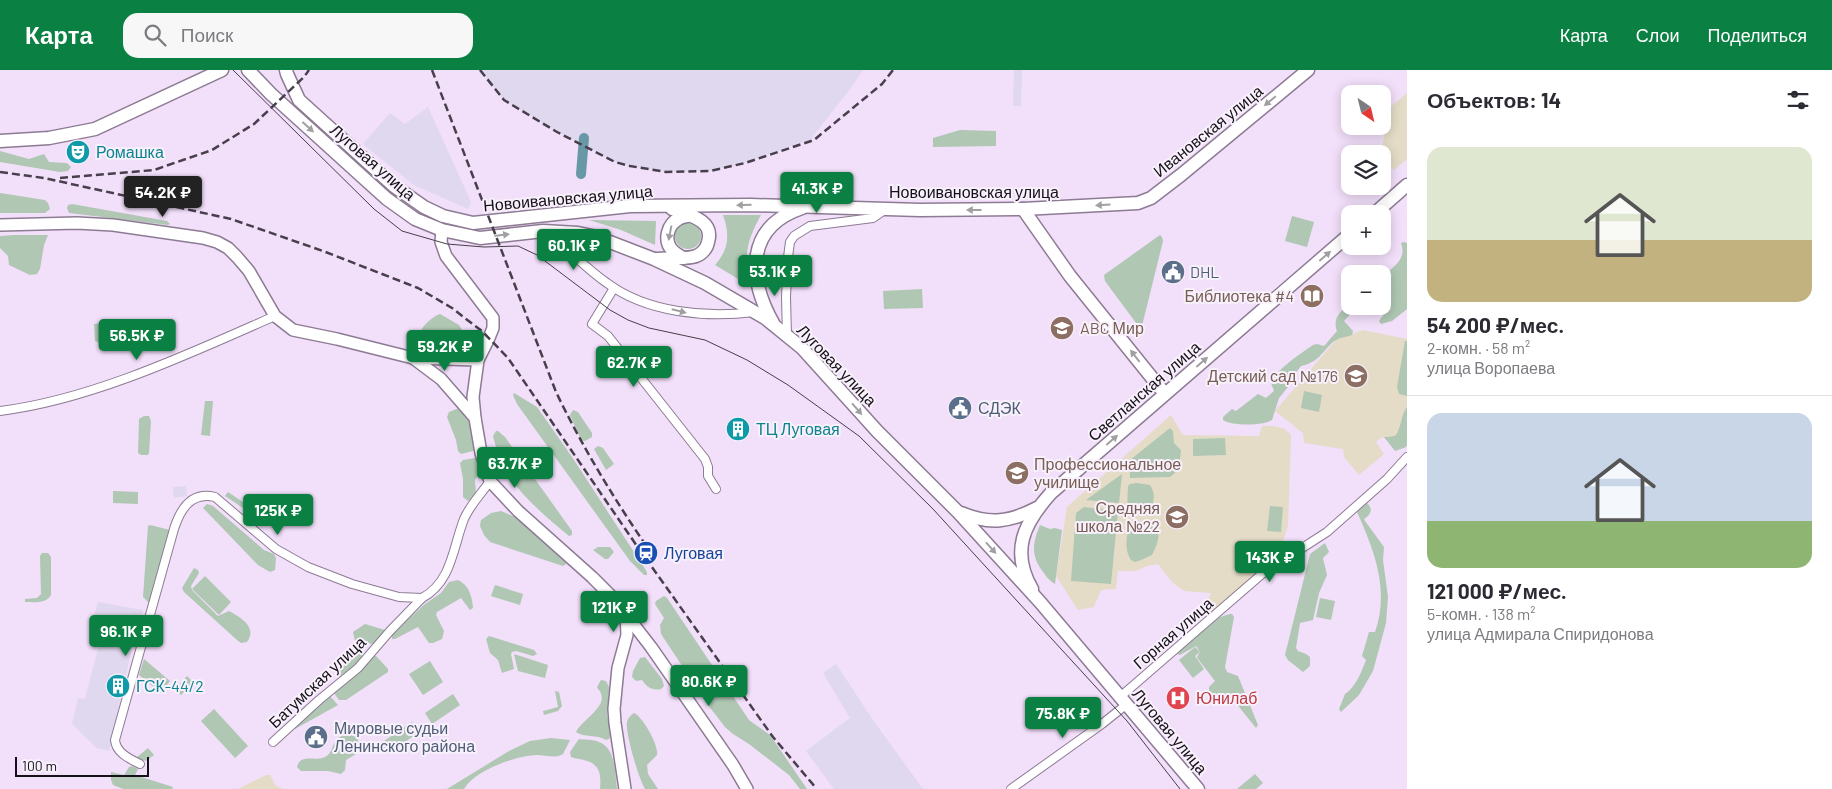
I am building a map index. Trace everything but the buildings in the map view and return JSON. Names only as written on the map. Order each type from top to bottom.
[{"type":"main road","points":[[0,141],[49,138],[95,129],[222,70]]},
{"type":"main road","name":"Луговая улица","points":[[248,70],[271,94],[387,199],[415,218],[442,230],[480,238],[543,231],[578,233],[596,237],[654,259],[705,282],[755,311],[802,348],[877,431],[958,512],[1040,602],[1198,789]]},
{"type":"main road","name":"Новоивановская улица","points":[[286,70],[286,74],[299,100],[394,186],[424,207],[443,216],[473,223],[619,207],[751,205],[886,209],[1023,210],[1138,203],[1151,198]]},
{"type":"main road","name":"Ивановская улица","points":[[1151,198],[1308,70]]},
{"type":"main road","points":[[1384,205],[1407,185]]},
{"type":"main road","points":[[654,259],[691,257],[700,254],[706,247],[709,238],[708,229],[702,221],[665,206]]},
{"type":"main road","points":[[705,282],[670,246],[667,236],[671,225],[679,218],[690,216],[714,206]]},
{"type":"main road","points":[[776,327],[766,310],[759,292],[756,269],[760,243],[764,234],[779,218],[809,206]]},
{"type":"main road","points":[[1023,210],[1070,276],[1165,394]]},
{"type":"main road","points":[[0,225],[50,223],[113,225],[192,236],[217,242],[228,248],[237,257],[249,272],[275,316],[293,330],[413,358],[478,360]]},
{"type":"main road","points":[[442,230],[441,242],[446,256],[493,318],[491,333],[478,360],[473,397],[474,418],[490,481],[518,511],[605,589],[626,614],[647,641],[733,765],[747,789]]},
{"type":"main road","name":"Светланская улица","points":[[1040,602],[1028,581],[1021,560],[1021,540],[1037,508],[1058,487],[1341,242]]},
{"type":"main road","points":[[413,358],[440,379],[474,418]]},
{"type":"main road","points":[[958,512],[977,520],[998,521],[1022,516],[1037,508]]},
{"type":"main road","points":[[625,789],[614,709],[621,654],[627,636],[626,614]]},
{"type":"main road","points":[[621,654],[632,640],[639,638],[647,641]]},
{"type":"street","points":[[787,336],[788,258],[790,242],[794,236],[810,226],[873,218],[886,209]]},
{"type":"street","points":[[543,231],[558,241],[614,288],[632,297],[690,313],[733,314],[755,311]]},
{"type":"street","points":[[614,288],[592,324],[608,336],[705,459],[708,467],[708,476],[716,489]]},
{"type":"street","points":[[0,411],[108,385],[275,316]]},
{"type":"street","name":"Горная улица","points":[[1011,789],[1102,724],[1124,701],[1262,574],[1327,532],[1387,479],[1407,457]]},
{"type":"street","name":"Батумская улица","points":[[273,742],[358,668],[422,598],[436,588],[449,568],[465,518],[490,481]]},
{"type":"street","points":[[140,764],[124,755],[116,747],[114,740],[174,529],[181,512],[189,501],[203,495],[214,497],[276,549],[308,567],[331,577],[400,597],[422,598]]},
{"type":"shaded area","points":[[480,70],[863,70],[811,139],[745,163],[710,171],[666,172],[615,162],[557,132],[504,100]]},
{"type":"shaded area","points":[[1014,70],[1022,70],[1021,106],[1013,106]]},
{"type":"shaded area","points":[[1407,93],[1407,159],[1394,170],[1391,166],[1391,145],[1383,145],[1384,135],[1391,135],[1391,106]]},
{"type":"shaded area","points":[[428,107],[471,202],[468,209],[414,185],[363,144],[390,113],[405,124]]},
{"type":"shaded area","name":"Детский сад №176","points":[[1363,330],[1407,339],[1407,444],[1406,447],[1382,437],[1376,442],[1384,454],[1359,475],[1344,457],[1343,449],[1304,443],[1303,433],[1275,411],[1336,340]]},
{"type":"shaded area","name":"Средняя школа №22","points":[[1171,415],[1183,435],[1259,436],[1262,426],[1274,426],[1285,429],[1291,435],[1288,526],[1281,547],[1271,562],[1212,611],[1206,604],[1211,593],[1184,591],[1172,582],[1158,564],[1135,571],[1118,571],[1116,589],[1101,590],[1094,607],[1078,610],[1056,576],[1067,507]]},
{"type":"shaded area","points":[[186,486],[187,496],[174,498],[173,487]]},
{"type":"shaded area","points":[[98,602],[143,610],[141,621],[138,621],[109,751],[97,748],[72,724],[78,698],[85,699],[101,637],[90,630]]},
{"type":"shaded area","points":[[836,664],[875,723],[923,789],[834,789],[806,751],[850,718],[823,673]]},
{"type":"shaded area","points":[[266,775],[270,775],[276,786],[283,789],[238,789]]},
{"type":"green space","points":[[960,130],[996,131],[996,146],[933,147],[933,138]]},
{"type":"green space","points":[[0,151],[29,159],[44,154],[49,162],[67,163],[71,167],[68,171],[60,172],[0,162]]},
{"type":"green space","points":[[0,193],[45,200],[50,209],[45,213],[0,213]]},
{"type":"green space","points":[[72,204],[167,221],[170,224],[69,213],[68,205]]},
{"type":"green space","points":[[723,215],[761,215],[752,233],[748,248],[748,285],[715,265],[720,259],[727,242],[727,229]]},
{"type":"green space","points":[[1292,216],[1314,222],[1307,247],[1285,241]]},
{"type":"green space","points":[[589,220],[656,221],[655,245],[621,230]]},
{"type":"green space","points":[[688,223],[697,227],[701,236],[697,245],[688,249],[679,245],[675,236],[679,227]]},
{"type":"green space","points":[[48,235],[44,245],[40,269],[37,274],[30,275],[9,265],[8,256],[0,248],[0,236]]},
{"type":"green space","points":[[1160,235],[1163,241],[1142,326],[1139,327],[1105,281],[1104,275]]},
{"type":"green space","points":[[1401,243],[1407,243],[1407,309],[1392,321],[1381,324],[1379,321],[1384,315],[1391,315],[1391,269],[1401,258]]},
{"type":"green space","points":[[922,289],[923,308],[884,309],[883,291]]},
{"type":"green space","points":[[1341,311],[1341,315],[1350,315],[1344,321],[1353,331],[1352,335],[1335,341],[1316,360],[1301,366],[1294,375],[1293,381],[1279,398],[1272,420],[1247,424],[1223,420],[1223,417],[1232,409],[1236,411],[1258,394],[1266,398],[1274,391],[1271,383],[1275,377],[1296,357],[1313,345],[1324,346],[1337,331],[1336,322]]},
{"type":"green space","points":[[440,314],[459,325],[462,330],[460,336],[451,343],[445,344],[421,340],[419,333],[421,330],[431,319]]},
{"type":"green space","points":[[103,323],[107,341],[99,343],[95,341],[94,324]]},
{"type":"green space","points":[[1405,341],[1407,341],[1407,396],[1399,394],[1397,387]]},
{"type":"green space","points":[[1304,391],[1322,395],[1319,412],[1301,408]]},
{"type":"green space","points":[[514,393],[537,407],[572,457],[647,572],[647,575],[644,575],[630,561],[517,404]]},
{"type":"green space","points":[[205,401],[213,401],[210,436],[201,435]]},
{"type":"green space","points":[[1407,407],[1407,445],[1395,451],[1384,437],[1396,435],[1403,413]]},
{"type":"green space","points":[[459,408],[467,416],[475,447],[473,451],[461,454],[458,451],[447,417],[449,412]]},
{"type":"green space","points":[[573,410],[578,412],[592,433],[592,437],[585,441],[581,440],[570,415]]},
{"type":"green space","points":[[149,416],[151,421],[148,455],[138,453],[139,419]]},
{"type":"green space","points":[[1170,428],[1173,431],[1174,443],[1181,450],[1176,472],[1170,477],[1130,478],[1130,460]]},
{"type":"green space","points":[[496,431],[505,437],[572,531],[572,535],[569,536],[543,514],[510,478],[502,465],[496,449],[493,436]]},
{"type":"green space","points":[[1225,438],[1226,455],[1193,456],[1193,439]]},
{"type":"green space","points":[[598,446],[603,448],[614,464],[606,470],[594,449]]},
{"type":"green space","points":[[477,458],[481,471],[475,480],[476,496],[468,501],[463,497],[463,479],[460,463],[463,460]]},
{"type":"green space","points":[[1122,474],[1119,503],[1086,500]]},
{"type":"green space","points":[[1137,483],[1150,485],[1154,498],[1150,510],[1140,516],[1127,511],[1128,486]]},
{"type":"green space","points":[[113,491],[138,492],[138,504],[113,503]]},
{"type":"green space","points":[[228,492],[252,508],[249,512],[225,496]]},
{"type":"green space","points":[[1366,502],[1371,511],[1364,519],[1384,547],[1383,560],[1388,597],[1386,623],[1373,671],[1359,695],[1341,712],[1339,709],[1345,694],[1355,684],[1366,660],[1362,656],[1369,632],[1375,632],[1381,601],[1378,570],[1357,512],[1357,509]]},
{"type":"green space","points":[[207,504],[213,506],[264,550],[274,554],[276,558],[275,570],[270,572],[258,565],[203,508]]},
{"type":"green space","points":[[1270,506],[1283,507],[1281,532],[1267,531]]},
{"type":"green space","points":[[1084,507],[1118,511],[1111,584],[1071,581],[1076,513]]},
{"type":"green space","points":[[501,511],[515,517],[566,564],[563,566],[490,542],[480,526],[481,520],[491,513]]},
{"type":"green space","points":[[1134,522],[1150,523],[1158,530],[1159,535],[1152,555],[1135,562],[1131,560],[1126,546],[1127,535]]},
{"type":"green space","points":[[1040,525],[1050,529],[1062,530],[1055,584],[1046,576],[1035,556],[1034,544]]},
{"type":"green space","points":[[148,526],[170,530],[150,604],[143,597]]},
{"type":"green space","points":[[1325,543],[1329,552],[1323,558],[1327,575],[1319,593],[1313,620],[1300,623],[1296,648],[1310,657],[1310,666],[1303,672],[1288,660],[1285,655],[1310,554]]},
{"type":"green space","points":[[598,547],[610,547],[614,552],[608,559],[605,559],[593,550]]},
{"type":"green space","points":[[42,553],[48,553],[51,557],[51,595],[43,601],[25,602],[25,599],[37,598],[41,594],[40,556]]},
{"type":"green space","points":[[194,568],[199,573],[191,586],[192,590],[218,616],[229,611],[242,619],[249,627],[250,637],[247,642],[241,643],[237,640],[184,592],[182,588]]},
{"type":"green space","points":[[205,576],[231,602],[219,615],[192,589]]},
{"type":"green space","points":[[458,580],[469,591],[473,608],[470,610],[461,598],[437,612],[436,615],[444,631],[442,639],[429,643],[418,627],[392,639],[392,634],[425,604],[441,593],[449,582]]},
{"type":"green space","points":[[495,585],[523,594],[520,605],[491,596]]},
{"type":"green space","points":[[664,596],[749,720],[770,735],[807,789],[800,789],[789,775],[733,734],[708,705],[661,634],[660,625],[664,618],[655,604],[656,601]]},
{"type":"green space","points":[[1320,598],[1335,601],[1331,620],[1316,617]]},
{"type":"green space","points":[[1230,614],[1234,617],[1225,667],[1227,672],[1238,676],[1258,725],[1256,728],[1228,693],[1216,700],[1209,692],[1209,687],[1215,681],[1198,659],[1197,657],[1200,652],[1196,646],[1180,655],[1177,654],[1178,650],[1220,617]]},
{"type":"green space","points":[[365,624],[385,630],[373,644],[355,641],[353,632]]},
{"type":"green space","points":[[489,636],[534,650],[537,654],[533,656],[516,651],[512,652],[514,669],[502,673],[498,660],[490,653],[486,639]]},
{"type":"green space","points":[[1195,647],[1200,652],[1195,656],[1204,669],[1193,678],[1179,660]]},
{"type":"green space","points":[[350,649],[364,651],[365,654],[355,666],[339,677],[333,664]]},
{"type":"green space","points":[[514,654],[548,665],[545,678],[518,671]]},
{"type":"green space","points":[[373,656],[376,656],[388,669],[388,672],[346,700],[339,700],[334,693],[335,691]]},
{"type":"green space","points":[[645,657],[662,679],[664,686],[661,689],[652,689],[642,680],[636,681],[632,677],[640,658]]},
{"type":"green space","points":[[144,659],[170,681],[161,693],[139,675]]},
{"type":"green space","points":[[430,661],[443,682],[423,695],[409,674]]},
{"type":"green space","points":[[187,676],[193,682],[181,695],[175,689]]},
{"type":"green space","points":[[601,680],[606,681],[609,687],[607,715],[611,735],[606,740],[576,732],[600,704],[602,699],[601,693],[597,687]]},
{"type":"green space","points":[[555,691],[559,692],[562,706],[558,711],[544,715],[543,711],[558,707]]},
{"type":"green space","points":[[453,694],[460,705],[432,724],[425,713]]},
{"type":"green space","points":[[330,696],[338,705],[291,730]]},
{"type":"green space","points":[[214,709],[248,746],[235,758],[201,721]]},
{"type":"green space","points":[[634,713],[645,725],[653,738],[657,750],[657,755],[647,765],[648,774],[658,789],[645,789],[636,766],[627,728],[628,719]]},
{"type":"green space","points":[[412,722],[419,732],[388,754],[381,743]]},
{"type":"green space","points":[[349,734],[356,737],[360,744],[356,754],[346,760],[345,770],[341,774],[328,771],[301,771],[297,767],[302,760],[325,757],[331,752],[338,738]]},
{"type":"green space","points":[[551,738],[570,740],[563,754],[554,757],[528,756],[507,761],[486,770],[469,782],[464,789],[447,789],[509,751],[530,741]]},
{"type":"green space","points":[[579,739],[597,741],[605,745],[609,750],[614,762],[617,789],[600,789],[598,768],[592,763],[571,757],[570,752]]},
{"type":"green space","points":[[148,748],[154,755],[146,761],[136,758]]},
{"type":"green space","points":[[132,766],[138,769],[135,775],[173,787],[172,789],[123,789],[113,785],[111,772],[124,775],[129,767]]},
{"type":"green space","points":[[1255,774],[1263,783],[1256,789],[1237,789]]},
{"type":"waterway","points":[[581,174],[584,138]]},
{"type":"tram line","points":[[233,70],[374,209],[402,231],[447,244],[484,247],[518,246],[537,255],[610,310],[628,320],[649,328],[705,340],[747,360],[788,385],[859,436],[933,509],[1127,721],[1180,789]]},
{"type":"railway","points":[[60,178],[154,170],[212,150],[254,124],[309,70]]},
{"type":"railway","points":[[432,70],[556,392],[602,476],[654,557]]},
{"type":"railway","points":[[480,70],[504,100],[557,132],[615,162],[666,172],[710,171],[745,163],[814,140],[882,84],[893,70]]},
{"type":"railway","points":[[0,172],[44,178],[231,219],[323,251],[418,288],[452,308],[482,331],[508,358],[639,549],[773,737],[816,788]]},
{"type":"place","name":"Ромашка","points":[[78,152]]},
{"type":"place","name":"DHL","points":[[1173,272]]},
{"type":"place","name":"Библиотека #4","points":[[1312,296]]},
{"type":"place","name":"ABC Мир","points":[[1062,328]]},
{"type":"place","name":"Детский сад №176","points":[[1356,376]]},
{"type":"place","name":"СДЭК","points":[[960,408]]},
{"type":"place","name":"ТЦ Луговая","points":[[738,429]]},
{"type":"place","name":"Профессиональное училище","points":[[1017,473]]},
{"type":"place","name":"Средняя школа №22","points":[[1177,517]]},
{"type":"place","name":"Луговая","points":[[646,553]]},
{"type":"place","name":"ГСК-44/2","points":[[118,686]]},
{"type":"place","name":"Юнилаб","points":[[1178,698]]},
{"type":"place","name":"Мировые судьи Ленинского района","points":[[316,737]]}]
